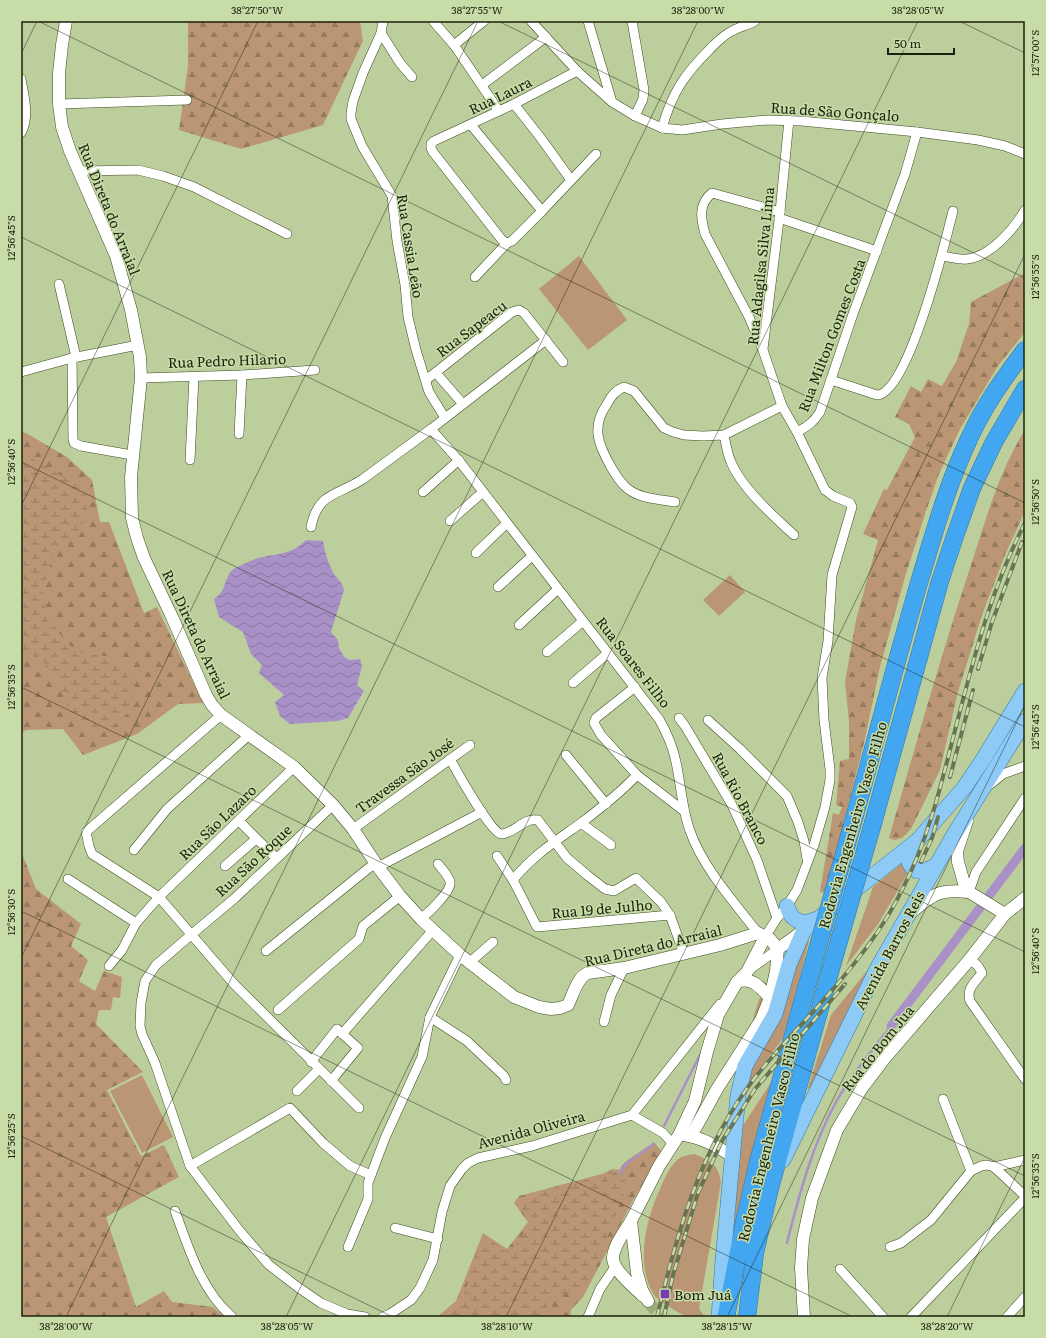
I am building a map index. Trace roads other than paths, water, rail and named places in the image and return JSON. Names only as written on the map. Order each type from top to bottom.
[{"type":"highway","name":"Rodovia Engenheiro Vasco Filho","points":[[726,1317],[744,1223],[758,1162],[908,619],[935,529],[969,439],[990,400],[1025,350]]},
{"type":"highway","name":"Rodovia Engenheiro Vasco Filho","points":[[747,1317],[755,1253],[770,1188],[940,581],[972,488],[994,442],[1025,389]]},
{"type":"main road","points":[[719,1317],[738,1095],[745,1066],[775,1014],[789,965],[804,930],[917,840],[964,788],[1025,691]]},
{"type":"main road","name":"Avenida Barros Reis","points":[[770,1188],[877,969],[935,866],[1025,721]]},
{"type":"main road","points":[[917,840],[908,858],[909,863],[915,870],[921,872],[935,866]]},
{"type":"main road","points":[[787,906],[789,913],[793,918],[801,922],[809,923],[819,918]]},
{"type":"street","name":"Rua Direta do Arraial","points":[[66,21],[59,73],[59,104],[64,133],[70,151],[116,256],[126,286],[138,345],[141,378],[132,455],[132,518],[144,558],[212,705],[221,715],[294,767],[333,805],[353,829],[400,896],[421,919],[465,958],[514,997],[539,1007],[551,1009],[560,1008],[568,1005],[583,975],[624,968],[761,935]]},
{"type":"street","name":"Rua Cassia Leão","points":[[383,21],[353,101],[351,119],[362,146],[392,196],[397,241],[405,285],[408,317],[416,350],[430,392],[445,418]]},
{"type":"street","points":[[433,21],[454,44],[499,111]]},
{"type":"street","points":[[454,44],[484,21]]},
{"type":"street","name":"Rua de São Gonçalo","points":[[532,21],[577,71],[612,102],[635,116],[662,128],[682,130],[722,124],[766,120],[789,120],[917,132],[978,140],[1005,146],[1025,154]]},
{"type":"street","points":[[588,21],[612,102]]},
{"type":"street","points":[[632,21],[644,90],[642,104],[635,116]]},
{"type":"street","points":[[662,128],[666,113],[681,83],[699,61],[732,30],[755,21]]},
{"type":"street","points":[[380,32],[393,53],[412,78]]},
{"type":"street","points":[[482,86],[546,37]]},
{"type":"street","name":"Rua Laura","points":[[507,243],[502,240],[433,152],[430,146],[434,142],[514,104],[577,71]]},
{"type":"street","points":[[21,79],[27,117],[21,132]]},
{"type":"street","points":[[59,104],[187,100]]},
{"type":"street","points":[[514,104],[572,180]]},
{"type":"street","name":"Rua Adagilsa Silva Lima","points":[[789,120],[780,215],[763,350],[782,406],[797,432]]},
{"type":"street","points":[[471,125],[542,211]]},
{"type":"street","name":"Rua Milton Gomes Costa","points":[[761,935],[787,906],[797,890],[825,807],[830,780],[822,698],[822,678],[828,641],[832,575],[852,507],[850,503],[833,496],[825,490],[797,432],[814,421],[820,412],[853,314],[906,174],[917,132]]},
{"type":"street","points":[[475,277],[507,243],[512,241],[542,211],[596,154]]},
{"type":"street","points":[[80,171],[138,170],[164,176],[194,187],[287,234]]},
{"type":"street","points":[[763,350],[749,317],[705,234],[702,222],[702,212],[705,199],[712,193],[780,215],[877,251]]},
{"type":"street","points":[[942,256],[968,259],[993,247],[1006,235],[1025,210]]},
{"type":"street","points":[[830,380],[877,395],[885,392],[901,369],[915,341],[942,256],[953,211]]},
{"type":"street","points":[[59,284],[74,357],[74,443],[81,446],[132,455]]},
{"type":"street","name":"Rua Sapeacu","points":[[463,404],[436,373],[512,312],[519,310],[524,313],[546,340]]},
{"type":"street","points":[[311,527],[316,508],[328,496],[352,487],[431,429],[546,340],[562,362]]},
{"type":"street","points":[[21,372],[74,357],[138,345]]},
{"type":"street","name":"Rua Pedro Hilario","points":[[141,378],[242,375],[315,370]]},
{"type":"street","points":[[426,380],[436,373]]},
{"type":"street","points":[[239,434],[242,375]]},
{"type":"street","points":[[190,460],[194,376]]},
{"type":"street","points":[[675,502],[643,496],[628,489],[618,478],[603,453],[598,436],[598,422],[601,412],[610,398],[620,388],[629,388],[634,391],[660,424],[673,432],[684,435],[724,435],[782,406]]},
{"type":"street","name":"Rua Soares Filho","points":[[431,429],[459,460],[660,719],[668,735],[676,762],[684,811],[694,840],[712,872],[761,935]]},
{"type":"street","points":[[724,435],[732,463],[743,481],[773,516],[794,535]]},
{"type":"street","points":[[423,492],[459,460]]},
{"type":"street","points":[[450,520],[483,492]]},
{"type":"street","points":[[476,553],[507,523]]},
{"type":"street","points":[[498,587],[532,556]]},
{"type":"street","points":[[519,625],[558,589]]},
{"type":"street","points":[[547,652],[583,621]]},
{"type":"street","points":[[573,683],[608,653]]},
{"type":"street","points":[[635,687],[596,718],[594,722],[601,735],[637,775],[684,811]]},
{"type":"street","points":[[221,715],[86,832],[89,846],[92,854],[158,897],[192,934],[234,984],[359,1108]]},
{"type":"street","name":"Rua Rio Branco","points":[[679,718],[732,805],[757,860],[777,918]]},
{"type":"street","points":[[708,720],[740,749],[787,796],[798,822],[808,860]]},
{"type":"street","points":[[134,850],[167,809],[249,735]]},
{"type":"street","name":"Travessa São José","points":[[353,829],[470,745]]},
{"type":"street","points":[[566,754],[606,804]]},
{"type":"street","points":[[450,760],[495,831],[500,834],[505,833],[523,823],[537,820],[567,858],[605,889],[614,891],[636,878],[661,902],[670,916],[684,954]]},
{"type":"street","points":[[982,791],[1003,774],[1025,766]]},
{"type":"street","name":"Rua São Lazaro","points":[[109,966],[122,950],[136,923],[158,897],[294,767]]},
{"type":"street","points":[[497,856],[513,880],[527,864],[606,804],[622,791],[637,775]]},
{"type":"street","points":[[973,895],[976,872],[1025,798]]},
{"type":"street","name":"Rua São Roque","points":[[190,1166],[155,1062],[142,1034],[140,1026],[141,1003],[145,981],[156,965],[235,898],[333,805]]},
{"type":"street","points":[[972,807],[957,851],[960,874],[964,884],[973,895],[1005,914]]},
{"type":"street","points":[[266,951],[377,865],[482,812]]},
{"type":"street","points":[[239,821],[276,858]]},
{"type":"street","points":[[580,823],[610,845]]},
{"type":"street","points":[[225,866],[256,839]]},
{"type":"street","points":[[421,919],[446,894],[450,886],[450,882],[438,864]]},
{"type":"street","points":[[68,879],[136,923]]},
{"type":"street","name":"Rua 19 de Julho","points":[[513,880],[537,927],[670,916]]},
{"type":"street","points":[[907,916],[926,900],[943,892],[973,895]]},
{"type":"street","points":[[278,1010],[359,939],[363,926],[400,896]]},
{"type":"street","name":"Rua do Bom Jua","points":[[804,1317],[801,1268],[803,1239],[812,1198],[837,1130],[862,1088],[884,1059],[970,960],[1005,914],[1025,898]]},
{"type":"street","points":[[311,1062],[433,930]]},
{"type":"street","points":[[631,1221],[637,1273],[647,1300],[615,1267],[613,1258],[616,1247],[695,1102],[718,1015],[728,996],[746,972],[804,930]]},
{"type":"street","points":[[691,1136],[717,1089],[760,1020],[770,998],[776,971],[778,949],[770,939],[761,935],[746,972]]},
{"type":"street","points":[[348,1247],[368,1199],[368,1183],[385,1138],[422,1057],[430,1017],[465,958],[493,942]]},
{"type":"street","points":[[970,960],[978,966],[982,973],[972,984],[969,990],[968,996],[970,1001],[1025,1079]]},
{"type":"street","points":[[604,1022],[611,995],[624,968]]},
{"type":"street","points":[[737,982],[743,980],[752,982],[760,987],[770,998]]},
{"type":"street","points":[[728,996],[718,1006],[632,1115],[676,1139],[691,1136],[712,1143],[732,1156]]},
{"type":"street","points":[[430,1017],[467,1041],[504,1076],[506,1080]]},
{"type":"street","points":[[331,1081],[358,1048],[340,1032]]},
{"type":"street","points":[[297,1091],[319,1069]]},
{"type":"street","points":[[943,1099],[971,1171]]},
{"type":"street","points":[[365,1317],[347,1314],[321,1303],[269,1265],[239,1230],[190,1166],[290,1108],[323,1143],[350,1166],[371,1175]]},
{"type":"street","name":"Avenida Oliveira","points":[[383,1317],[399,1309],[411,1300],[420,1288],[433,1260],[442,1212],[450,1186],[468,1163],[478,1158],[532,1146],[632,1115]]},
{"type":"street","points":[[994,1167],[1025,1160]]},
{"type":"street","points":[[890,1247],[901,1243],[934,1216],[971,1171],[981,1166],[987,1165],[994,1167],[1025,1197],[911,1317]]},
{"type":"street","points":[[175,1211],[194,1261],[210,1293],[222,1308],[232,1317]]},
{"type":"street","points":[[394,1228],[438,1239]]},
{"type":"street","points":[[588,1317],[600,1289],[615,1267]]},
{"type":"street","points":[[840,1269],[883,1317]]},
{"type":"street","points":[[1007,1317],[1025,1297]]},
{"type":"water","points":[[306,540],[323,541],[330,566],[344,590],[331,632],[338,640],[339,648],[344,657],[350,660],[360,659],[362,666],[357,685],[364,691],[348,718],[338,721],[290,724],[280,716],[275,702],[284,695],[259,673],[262,665],[251,654],[243,632],[219,617],[214,599],[221,593],[232,570],[254,559],[284,553],[299,546]]},
{"type":"waterway","points":[[891,1026],[1025,848]]},
{"type":"waterway","points":[[787,1243],[807,1171],[827,1119],[848,1082],[891,1026]]},
{"type":"waterway","points":[[664,1126],[702,1051]]},
{"type":"waterway","points":[[619,1174],[627,1163],[654,1144]]},
{"type":"tunnel","points":[[648,1301],[663,1317]]},
{"type":"railway","points":[[657,1317],[682,1223],[705,1163],[719,1134],[735,1106],[754,1079],[774,1054],[829,994],[865,949],[889,914],[911,872],[926,835],[938,796],[967,683],[983,628],[1002,575],[1025,523]]},
{"type":"railway","points":[[978,669],[992,622],[1022,542]]},
{"type":"railway","points":[[950,777],[973,690]]},
{"type":"railway","points":[[921,862],[932,838],[938,817]]},
{"type":"railway","points":[[664,1317],[673,1275],[698,1193],[722,1141],[755,1089],[845,984]]},
{"type":"place","name":"Bom Juá","points":[[665,1294]]}]
